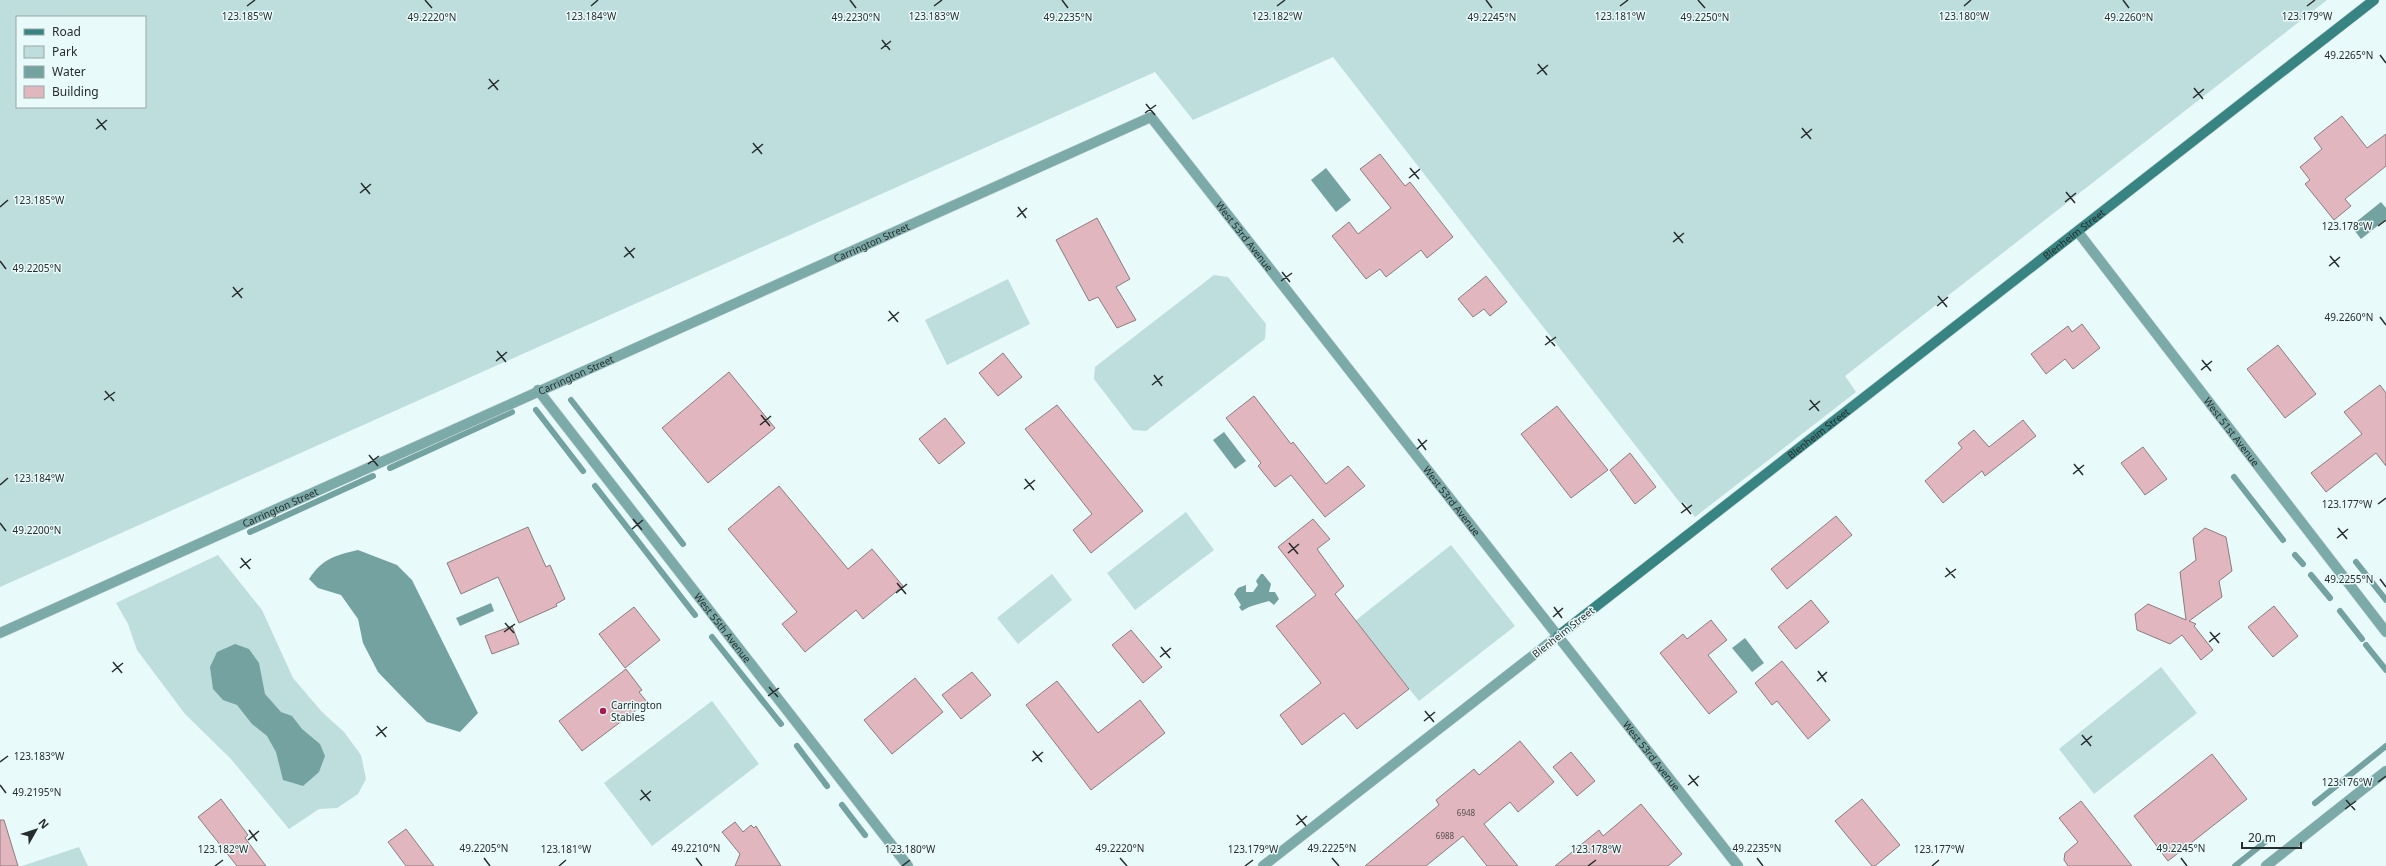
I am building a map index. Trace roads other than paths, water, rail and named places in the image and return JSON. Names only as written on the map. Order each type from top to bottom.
[{"type":"street","name":"Blenheim Street","points":[[1262,866],[2374,0]]},
{"type":"street","name":"Carrington Street","points":[[0,633],[538,390],[1151,117]]},
{"type":"street","name":"West 53rd Avenue","points":[[1151,117],[1558,636],[1734,865]]},
{"type":"street","name":"West 51st Avenue","points":[[2078,232],[2386,632]]},
{"type":"street","name":"West 55th Avenue","points":[[538,390],[908,866]]},
{"type":"street","points":[[2266,866],[2386,771]]},
{"type":"water","points":[[1326,168],[1351,200],[1336,212],[1311,180]]},
{"type":"water","points":[[2381,202],[2386,208],[2386,219],[2361,239],[2351,226]]},
{"type":"water","points":[[1224,432],[1246,461],[1235,469],[1213,440]]},
{"type":"water","points":[[358,550],[397,565],[412,580],[478,713],[460,732],[427,722],[403,698],[378,672],[363,643],[358,619],[341,595],[318,588],[309,579],[324,562],[336,556]]},
{"type":"water","points":[[1261,574],[1263,574],[1271,584],[1269,592],[1275,592],[1279,599],[1274,605],[1269,601],[1252,606],[1242,611],[1239,607],[1241,605],[1234,594],[1238,588],[1246,585],[1246,592],[1253,592],[1258,585],[1256,581]]},
{"type":"water","points":[[491,603],[494,611],[460,626],[456,618]]},
{"type":"water","points":[[1745,638],[1764,663],[1752,672],[1732,648]]},
{"type":"water","points":[[235,644],[249,649],[259,663],[265,694],[281,712],[292,716],[302,729],[320,744],[325,756],[319,772],[303,786],[283,780],[276,752],[267,736],[252,724],[237,705],[223,700],[213,689],[210,667],[217,652]]},
{"type":"waterway","points":[[571,400],[683,544]]},
{"type":"waterway","points":[[536,410],[583,471]]},
{"type":"waterway","points":[[390,468],[512,412]]},
{"type":"waterway","points":[[250,532],[373,476]]},
{"type":"waterway","points":[[2234,477],[2283,540]]},
{"type":"waterway","points":[[595,486],[695,615]]},
{"type":"waterway","points":[[2295,555],[2303,564]]},
{"type":"waterway","points":[[2356,562],[2386,600]]},
{"type":"waterway","points":[[2311,575],[2330,598]]},
{"type":"waterway","points":[[2340,611],[2362,639]]},
{"type":"waterway","points":[[712,637],[781,724]]},
{"type":"waterway","points":[[2366,645],[2386,670]]},
{"type":"waterway","points":[[797,746],[827,786]]},
{"type":"waterway","points":[[2315,803],[2386,746]]},
{"type":"waterway","points":[[842,805],[865,835]]},
{"type":"waterway","points":[[2235,866],[2270,838]]},
{"type":"place","name":"Carrington Stables","points":[[603,711]]}]
